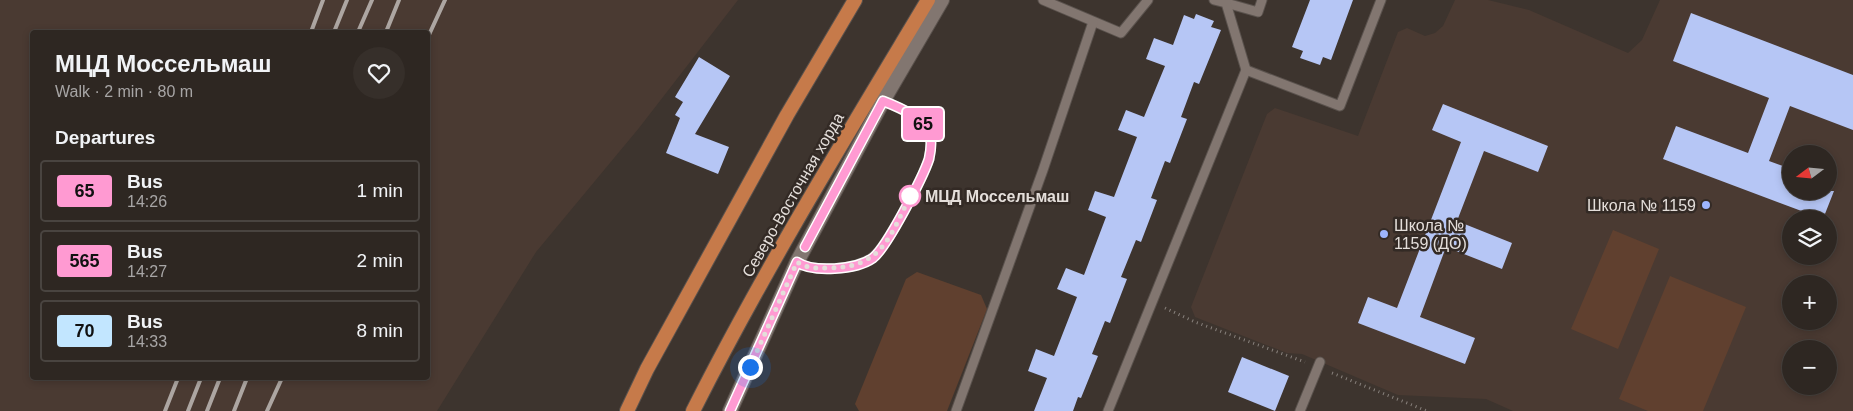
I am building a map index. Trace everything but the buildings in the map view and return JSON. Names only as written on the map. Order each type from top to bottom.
[{"type":"main road","points":[[627,411],[647,369],[787,114],[856,0]]},
{"type":"main road","name":"Северо-Восточная хорда","points":[[693,411],[729,342],[928,0]]},
{"type":"street","points":[[730,411],[797,262],[883,101],[942,0]]},
{"type":"lane","points":[[1043,0],[1092,22],[1121,32],[1148,0]]},
{"type":"lane","points":[[1214,0],[1258,12],[1262,0]]},
{"type":"lane","points":[[1246,70],[1340,106],[1381,0]]},
{"type":"lane","points":[[1108,411],[1246,70],[1226,2]]},
{"type":"lane","points":[[956,411],[1043,170],[1092,22]]},
{"type":"lane","points":[[797,262],[804,268],[850,268],[873,258],[889,238],[928,159],[931,144],[928,128],[910,113],[883,101]]},
{"type":"lane","points":[[1300,411],[1319,365]]},
{"type":"path","points":[[1153,303],[1195,322],[1319,365],[1426,411]]},
{"type":"shaded area","points":[[0,0],[738,0],[639,128],[536,252],[437,411],[0,411]]},
{"type":"shaded area","points":[[1455,0],[1488,0],[1529,10],[1628,53],[1642,40],[1660,0],[1853,0],[1853,411],[1513,411],[1486,399],[1398,395],[1302,354],[1287,353],[1195,317],[1191,307],[1267,114],[1275,108],[1358,136],[1398,32],[1407,28],[1425,36],[1435,33],[1443,26]]},
{"type":"shaded area","points":[[1613,230],[1659,249],[1618,349],[1571,329]]},
{"type":"shaded area","points":[[917,272],[981,295],[987,309],[947,411],[859,411],[855,404],[906,279]]},
{"type":"shaded area","points":[[1670,276],[1746,307],[1703,411],[1648,411],[1619,399]]},
{"type":"railway","points":[[312,30],[323,0]]},
{"type":"railway","points":[[335,30],[347,0]]},
{"type":"railway","points":[[359,30],[372,0]]},
{"type":"railway","points":[[387,30],[399,0]]},
{"type":"railway","points":[[430,33],[445,0]]},
{"type":"railway","points":[[165,411],[177,380]]},
{"type":"railway","points":[[188,411],[200,380]]},
{"type":"railway","points":[[207,411],[219,380]]},
{"type":"railway","points":[[234,411],[246,380]]},
{"type":"railway","points":[[267,411],[281,380]]},
{"type":"bus line","name":"65","points":[[730,411],[797,262],[804,268],[850,268],[873,258],[889,238],[928,159],[931,144],[928,128],[910,113],[883,101],[805,247]]},
{"type":"place","name":"МЦД Моссельмаш","points":[[910,196]]},
{"type":"place","name":"Школа № 1159","points":[[1706,205]]},
{"type":"place","name":"Школа № 1159 (ДО)","points":[[1384,234]]},
{"type":"route","points":[[750,367],[797,262],[804,268],[850,268],[873,258],[889,238],[910,196]]}]
